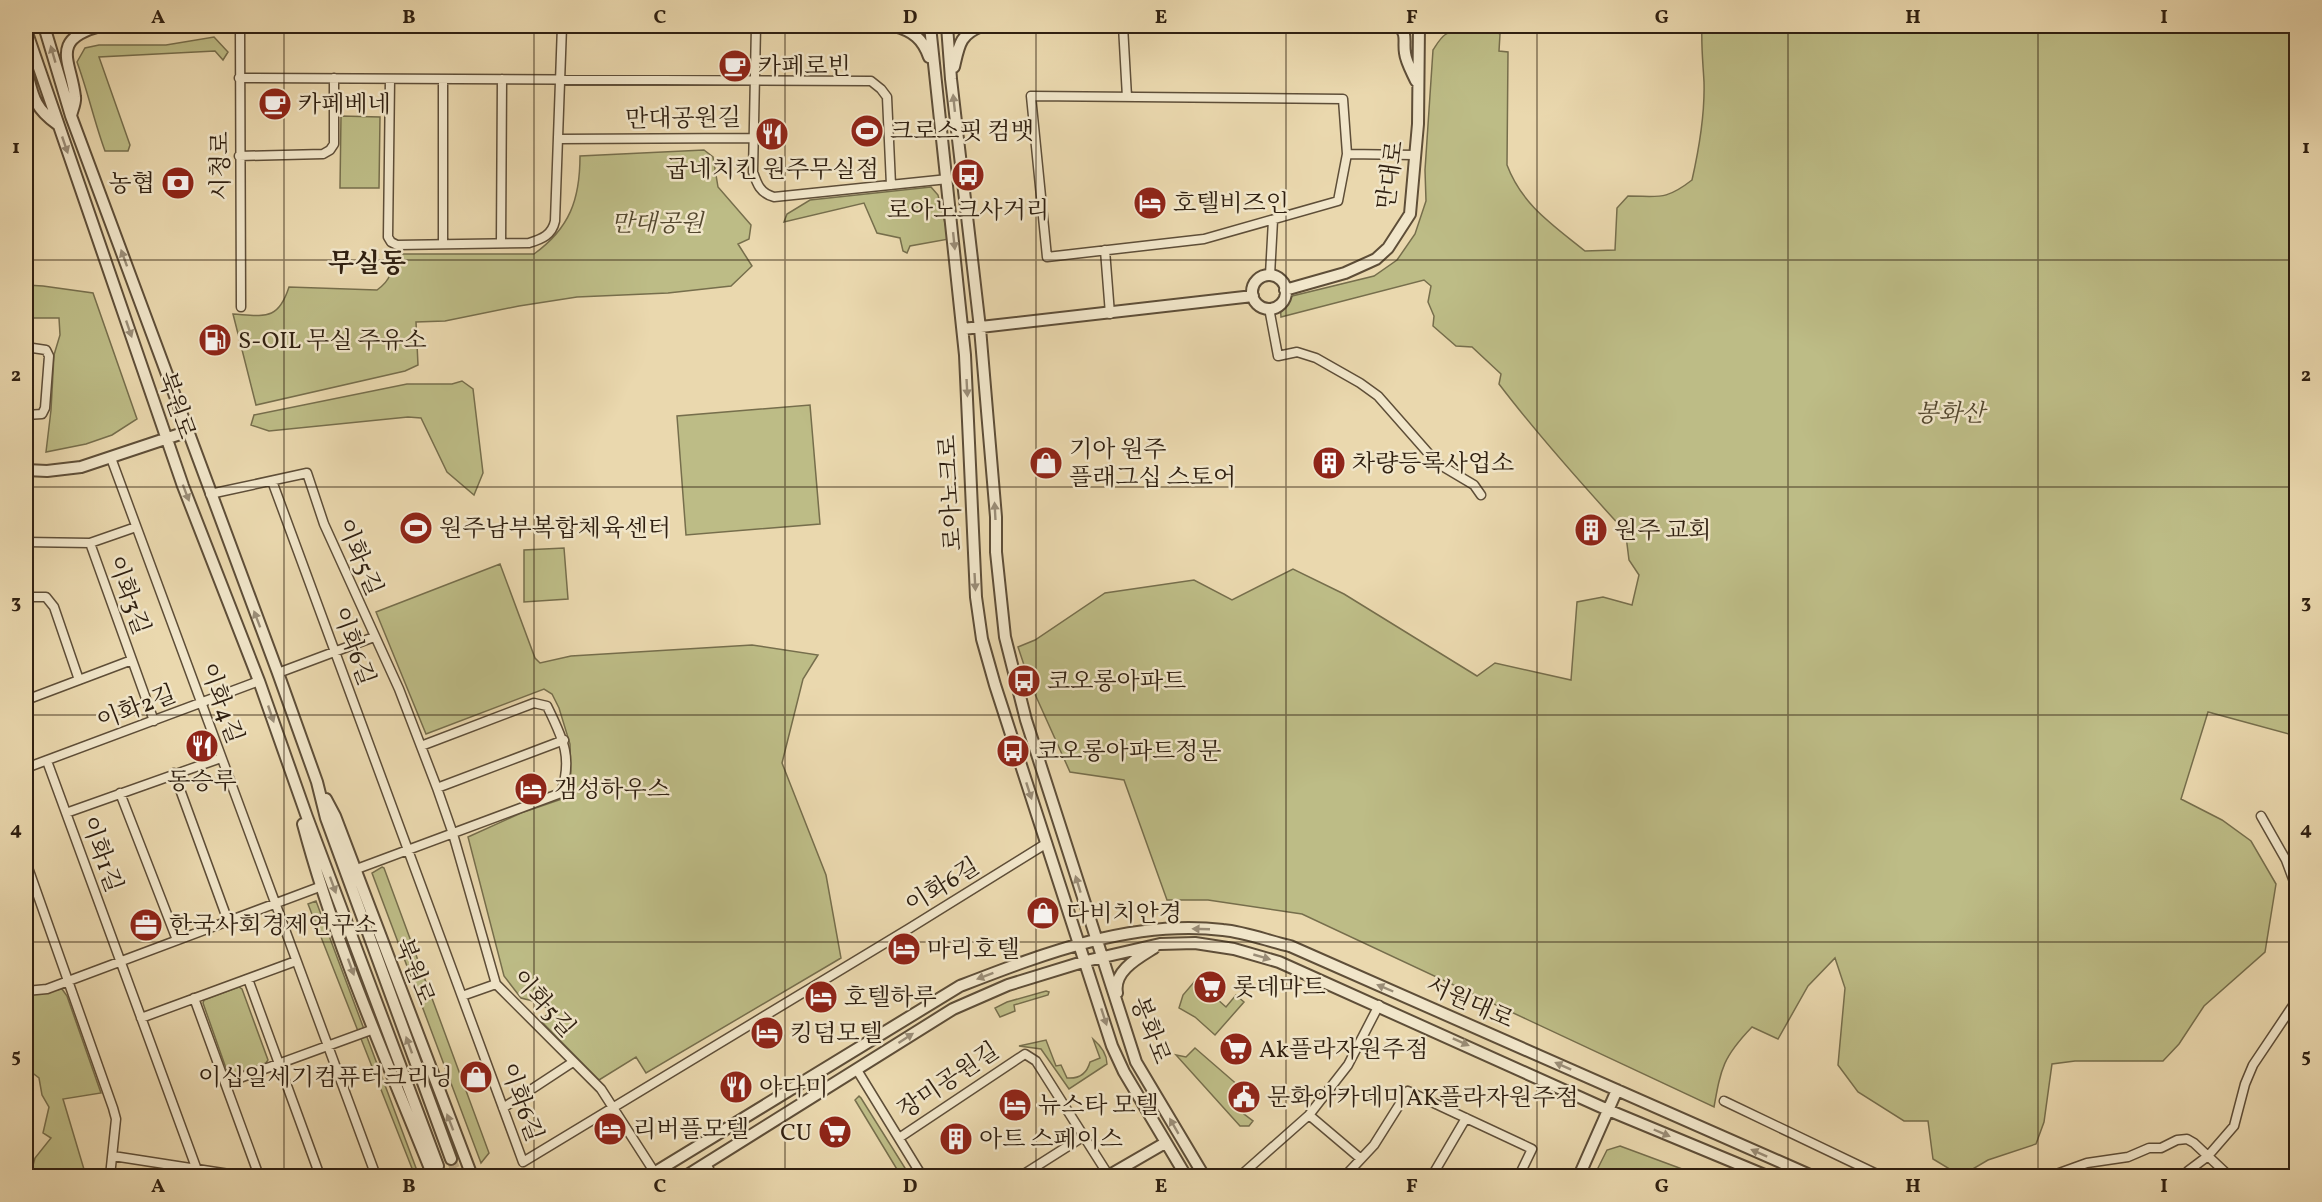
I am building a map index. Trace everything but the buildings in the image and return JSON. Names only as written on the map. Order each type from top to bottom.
[{"type":"street","name":"북원로","points":[[44,26],[70,116],[278,673],[317,782],[326,818],[451,1159]]},
{"type":"street","points":[[70,116],[75,99],[66,51],[74,38],[100,26]]},
{"type":"street","name":"시청로","points":[[240,26],[241,307]]},
{"type":"street","points":[[390,79],[388,237],[391,242],[397,245],[529,243],[540,240],[553,230],[558,179],[562,26]]},
{"type":"street","points":[[754,80],[756,26]]},
{"type":"street","points":[[894,26],[910,30],[921,40],[937,79]]},
{"type":"street","name":"로아노크로","points":[[930,26],[963,329],[976,597],[982,639],[1080,945]]},
{"type":"street","name":"로아노크로","points":[[947,26],[980,328],[996,517],[999,597],[1005,637],[1026,720],[1096,940]]},
{"type":"street","points":[[951,79],[960,40],[973,29],[982,26]]},
{"type":"street","points":[[1123,26],[1127,97]]},
{"type":"street","points":[[1398,26],[1403,29],[1405,35],[1405,53],[1418,87]]},
{"type":"street","name":"만대로","points":[[1285,290],[1345,273],[1376,259],[1388,248],[1410,214],[1415,154],[1419,26]]},
{"type":"street","name":"북원로","points":[[26,30],[183,486],[260,681],[298,791],[438,1166]]},
{"type":"street","points":[[26,69],[34,98],[42,113],[58,124]]},
{"type":"street","name":"만대공원길","points":[[239,78],[871,81],[881,88],[887,97],[891,185]]},
{"type":"street","points":[[239,156],[323,154],[330,150],[334,144],[334,78]]},
{"type":"street","points":[[443,79],[443,244]]},
{"type":"street","points":[[501,243],[502,79]]},
{"type":"street","name":"만대공원길","points":[[558,139],[753,138],[754,80]]},
{"type":"street","points":[[1031,96],[1343,99],[1347,154],[1338,201],[1204,239],[1047,257],[1031,96]]},
{"type":"street","points":[[753,138],[753,172],[760,190],[774,197],[948,179]]},
{"type":"street","points":[[1347,154],[1415,154]]},
{"type":"street","points":[[1270,275],[1273,220]]},
{"type":"street","points":[[1105,250],[1110,314]]},
{"type":"street","points":[[1270,275],[1278,278],[1285,290],[1281,303],[1269,308],[1257,303],[1253,296],[1254,284],[1262,276],[1270,275]]},
{"type":"street","points":[[963,329],[1253,296]]},
{"type":"street","points":[[1269,308],[1278,356],[1297,352],[1316,358],[1360,383],[1378,396],[1437,463],[1474,485],[1481,495]]},
{"type":"street","points":[[26,347],[46,350],[49,356],[45,408],[42,414],[26,415]]},
{"type":"street","points":[[26,470],[48,471],[81,467],[189,431]]},
{"type":"street","name":"이화4길","points":[[111,458],[376,1176]]},
{"type":"street","name":"이화5길","points":[[210,494],[307,473],[324,524],[399,690],[437,788],[453,834],[496,984],[601,1089],[614,1106],[652,1174]]},
{"type":"street","name":"이화6길","points":[[272,481],[523,1162],[901,934],[1047,843]]},
{"type":"street","name":"이화3길","points":[[26,542],[90,543],[136,527]]},
{"type":"street","name":"이화3길","points":[[90,543],[154,721]]},
{"type":"street","points":[[26,597],[46,597],[54,607],[79,680]]},
{"type":"street","points":[[260,681],[374,637]]},
{"type":"street","name":"이화3길","points":[[26,700],[132,660]]},
{"type":"street","name":"이화2길","points":[[26,768],[260,681]]},
{"type":"street","points":[[354,870],[561,794],[567,776],[564,740],[547,706],[534,703],[420,746]]},
{"type":"street","points":[[1009,728],[1026,720]]},
{"type":"street","points":[[437,788],[564,740]]},
{"type":"street","points":[[66,813],[221,758]]},
{"type":"street","name":"이화1길","points":[[47,761],[120,962]]},
{"type":"street","points":[[174,773],[228,921]]},
{"type":"street","name":"북원로","points":[[317,782],[335,816],[472,1176]]},
{"type":"street","name":"북원로","points":[[298,791],[303,825],[322,886],[374,1029],[433,1176]]},
{"type":"street","name":"이화1길","points":[[120,794],[177,940]]},
{"type":"street","points":[[2261,816],[2286,860],[2296,887]]},
{"type":"street","points":[[26,862],[116,1119],[110,1176]]},
{"type":"street","points":[[26,991],[47,989],[322,886]]},
{"type":"street","name":"서원대로","points":[[1080,945],[1132,932],[1192,928],[1224,930],[1290,946],[1812,1176]]},
{"type":"street","name":"봉화로","points":[[1096,940],[1136,1062],[1204,1176]]},
{"type":"street","name":"서원대로","points":[[1086,961],[1160,944],[1195,943],[1234,949],[1279,962],[1608,1110],[1767,1176]]},
{"type":"street","points":[[1121,1014],[1116,989],[1118,979],[1130,963],[1160,944]]},
{"type":"street","points":[[652,1174],[960,986],[1009,967],[1080,945]]},
{"type":"street","name":"봉화로","points":[[1080,945],[1112,1046],[1124,1072],[1186,1176]]},
{"type":"street","points":[[686,1176],[926,1025],[980,996],[1086,961]]},
{"type":"street","points":[[120,962],[197,1170]]},
{"type":"street","points":[[141,1018],[296,962]]},
{"type":"street","points":[[248,979],[320,1176]]},
{"type":"street","points":[[462,996],[496,984]]},
{"type":"street","points":[[194,998],[260,1176]]},
{"type":"street","points":[[2184,1176],[2208,1156],[2234,1126],[2245,1084],[2253,1065],[2296,1001]]},
{"type":"street","points":[[1239,1176],[1309,1115],[1348,1065],[1378,1005]]},
{"type":"street","points":[[226,1083],[374,1029]]},
{"type":"street","name":"장미공원길","points":[[899,1138],[1025,1054],[1036,1061],[1109,1176],[1165,1143]]},
{"type":"street","points":[[503,1108],[573,1062]]},
{"type":"street","points":[[857,1070],[922,1176]]},
{"type":"street","points":[[1579,1176],[1617,1090]]},
{"type":"street","points":[[1345,1176],[1374,1145],[1408,1091],[1532,1149],[1519,1176]]},
{"type":"street","points":[[1724,1101],[1881,1176]]},
{"type":"street","points":[[1309,1115],[1360,1159]]},
{"type":"street","points":[[1432,1176],[1466,1118]]},
{"type":"street","points":[[1021,1176],[1084,1136]]},
{"type":"street","points":[[2051,1176],[2087,1163],[2128,1157],[2149,1148],[2161,1148],[2177,1140],[2187,1139],[2226,1173],[2234,1176]]},
{"type":"street","points":[[696,1148],[713,1176]]},
{"type":"street","points":[[113,1156],[242,1176]]},
{"type":"street","points":[[462,1176],[466,1164]]},
{"type":"green space","name":"봉화산","points":[[1702,26],[2296,26],[2296,736],[2208,712],[2181,799],[2222,820],[2251,841],[2276,884],[2265,952],[2204,1006],[2179,1044],[2163,1061],[2075,1061],[2052,1064],[2044,1122],[2036,1144],[1988,1160],[1961,1176],[1933,1159],[1928,1121],[1904,1121],[1858,1092],[1838,1065],[1845,988],[1835,958],[1808,986],[1778,1039],[1752,1027],[1735,1047],[1721,1072],[1714,1107],[1302,914],[1208,900],[1167,900],[1124,780],[1070,772],[1030,683],[1018,647],[1035,640],[1105,593],[1194,580],[1232,600],[1293,569],[1344,594],[1477,676],[1495,663],[1571,680],[1577,602],[1603,597],[1632,605],[1639,575],[1629,560],[1626,536],[1622,528],[1513,403],[1499,384],[1501,374],[1472,347],[1456,346],[1433,326],[1434,316],[1428,302],[1431,286],[1424,280],[1281,317],[1280,303],[1284,298],[1374,276],[1397,260],[1415,234],[1426,201],[1425,170],[1433,50],[1439,41],[1450,32],[1482,30],[1496,32],[1500,34],[1499,51],[1508,52],[1507,165],[1521,192],[1550,223],[1585,251],[1615,250],[1617,208],[1628,196],[1661,196],[1683,187],[1692,180],[1704,107]]},
{"type":"green space","points":[[214,37],[228,52],[223,60],[215,51],[99,57],[130,145],[128,151],[105,151],[77,62],[85,48],[99,45],[166,45]]},
{"type":"green space","points":[[341,116],[380,117],[379,188],[340,188]]},
{"type":"green space","name":"만대공원","points":[[704,150],[713,157],[718,187],[751,225],[749,239],[738,244],[752,266],[731,286],[668,293],[577,297],[445,321],[416,322],[418,365],[405,371],[256,405],[233,314],[269,314],[280,306],[289,287],[377,290],[390,275],[390,254],[534,254],[556,234],[570,211],[578,186],[580,156]]},
{"type":"green space","points":[[931,187],[938,195],[949,239],[910,246],[907,253],[903,251],[900,238],[877,233],[864,203],[784,222],[787,214],[810,200]]},
{"type":"green space","points":[[26,285],[93,293],[137,419],[112,435],[86,444],[46,452],[54,355],[60,335],[59,318],[26,318]]},
{"type":"green space","points":[[462,381],[473,389],[483,473],[474,495],[447,472],[421,418],[408,417],[269,431],[251,425],[254,415],[407,384],[452,384]]},
{"type":"green space","points":[[810,405],[820,524],[686,535],[677,416]]},
{"type":"green space","points":[[564,548],[568,599],[524,602],[524,550]]},
{"type":"green space","points":[[500,564],[535,658],[540,663],[571,656],[752,645],[818,655],[803,679],[782,763],[826,875],[841,958],[646,1073],[636,1057],[599,1080],[540,1020],[552,1011],[537,1002],[521,998],[504,976],[468,837],[521,813],[565,798],[571,783],[570,744],[559,708],[552,694],[544,689],[426,734],[376,612]]},
{"type":"green space","points":[[382,867],[489,1153],[481,1163],[372,873]]},
{"type":"green space","points":[[316,901],[419,1176],[415,1176],[308,904]]},
{"type":"green space","points":[[1195,981],[1204,988],[1210,981],[1213,984],[1208,991],[1226,1007],[1236,995],[1244,1002],[1215,1035],[1195,1017],[1179,1008],[1183,995]]},
{"type":"green space","points":[[239,987],[242,989],[268,1060],[266,1063],[231,1075],[228,1074],[203,1003],[204,1000]]},
{"type":"green space","points":[[62,989],[67,996],[101,1093],[63,1099],[86,1176],[30,1176],[35,1158],[51,1138],[43,1133],[49,1107],[42,1095],[39,1078],[26,1068],[26,995]]},
{"type":"green space","points":[[1049,992],[1048,995],[1014,1005],[1015,1011],[1000,1017],[995,1008],[1007,1002]]},
{"type":"green space","points":[[1093,1039],[1103,1050],[1107,1064],[1069,1089],[1041,1049],[1019,1046],[1046,1040],[1056,1066],[1061,1065],[1067,1078],[1071,1078],[1082,1074],[1090,1062],[1100,1058]]},
{"type":"green space","points":[[1195,1048],[1255,1100],[1244,1114],[1253,1121],[1249,1126],[1240,1126],[1176,1055],[1186,1057]]},
{"type":"green space","points":[[859,1096],[910,1176],[901,1176],[855,1100]]},
{"type":"green space","points":[[1620,1146],[1701,1176],[1594,1176],[1607,1150]]},
{"type":"tunnel","points":[[451,1159],[458,1176]]},
{"type":"tunnel","points":[[438,1166],[442,1176]]},
{"type":"place","name":"카페로빈","points":[[735,66]]},
{"type":"place","name":"카페베네","points":[[275,104]]},
{"type":"place","name":"크로스핏 컴뱃","points":[[867,131]]},
{"type":"place","name":"굽네치킨 원주무실점","points":[[772,134]]},
{"type":"place","name":"로아노크사거리","points":[[968,175]]},
{"type":"place","name":"농협","points":[[178,183]]},
{"type":"place","name":"호텔비즈인","points":[[1150,203]]},
{"type":"place","name":"S-OIL 무실 주유소","points":[[215,340]]},
{"type":"place","name":"기아 원주 플래그십 스토어","points":[[1046,463]]},
{"type":"place","name":"차량등록사업소","points":[[1329,463]]},
{"type":"place","name":"원주남부복합체육센터","points":[[416,528]]},
{"type":"place","name":"원주 교회","points":[[1591,530]]},
{"type":"place","name":"코오롱아파트","points":[[1024,681]]},
{"type":"place","name":"동승루","points":[[202,746]]},
{"type":"place","name":"코오롱아파트정문","points":[[1013,751]]},
{"type":"place","name":"갬성하우스","points":[[531,789]]},
{"type":"place","name":"다비치안경","points":[[1043,913]]},
{"type":"place","name":"한국사회경제연구소","points":[[146,925]]},
{"type":"place","name":"마리호텔","points":[[904,949]]},
{"type":"place","name":"롯데마트","points":[[1210,987]]},
{"type":"place","name":"호텔하루","points":[[821,997]]},
{"type":"place","name":"킹덤모텔","points":[[767,1033]]},
{"type":"place","name":"Ak플라자원주점","points":[[1236,1049]]},
{"type":"place","name":"이십일세기컴퓨터크리닝","points":[[476,1077]]},
{"type":"place","name":"아다미","points":[[736,1087]]},
{"type":"place","name":"문화아카데미AK플라자원주점","points":[[1244,1097]]},
{"type":"place","name":"뉴스타 모텔","points":[[1015,1105]]},
{"type":"place","name":"리버플모텔","points":[[610,1129]]},
{"type":"place","name":"CU","points":[[835,1132]]},
{"type":"place","name":"아트 스페이스","points":[[956,1139]]},
{"type":"district","name":"무실동","points":[[367,263]]}]
